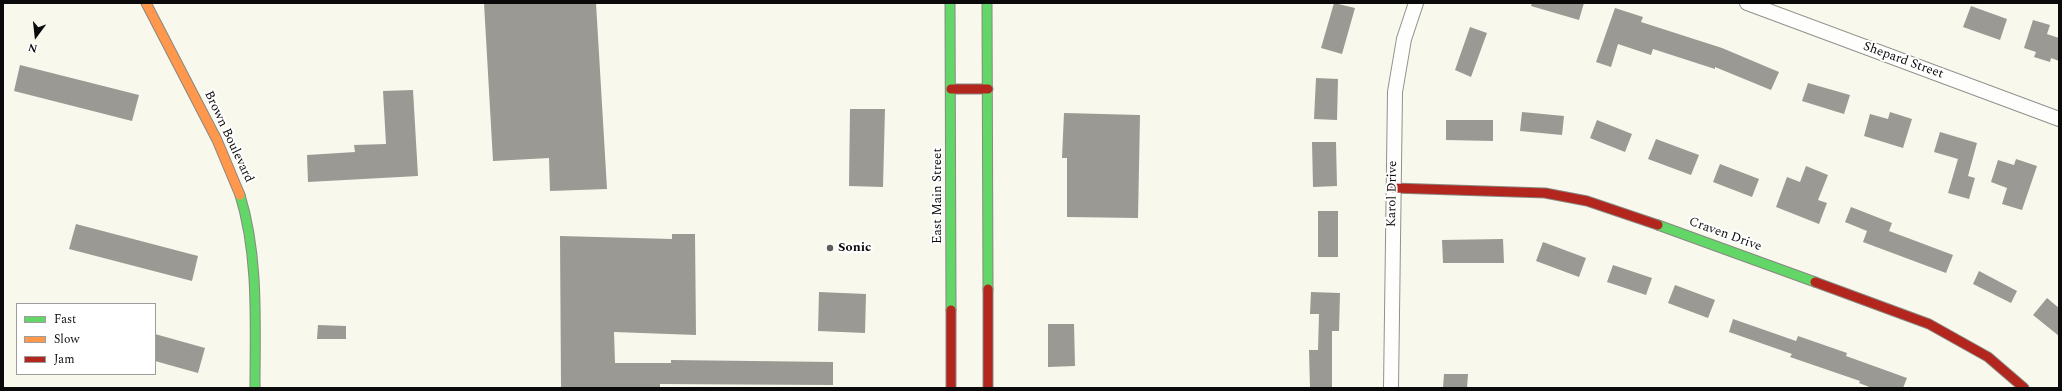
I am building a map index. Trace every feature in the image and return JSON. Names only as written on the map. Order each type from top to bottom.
[{"type":"street","name":"Brown Boulevard","points":[[146,3],[219,143],[236,180],[244,208],[253,265],[256,388]]},
{"type":"street","name":"East Main Street","points":[[950,3],[951,388]]},
{"type":"street","points":[[987,3],[988,388]]},
{"type":"street","name":"Karol Drive","points":[[1391,388],[1394,114],[1398,68],[1404,39],[1416,3]]},
{"type":"street","name":"Shepard Street","points":[[1747,3],[2059,119]]},
{"type":"street","points":[[951,89],[988,89]]},
{"type":"street","name":"Craven Drive","points":[[1393,188],[1545,193],[1587,201],[1621,211],[1929,324],[1988,357],[2024,388]]},
{"type":"building","points":[[484,3],[596,3],[607,189],[550,191],[549,158],[493,161]]},
{"type":"building","points":[[1334,3],[1355,8],[1342,54],[1321,48]]},
{"type":"building","points":[[1532,3],[1584,3],[1579,20],[1531,6]]},
{"type":"building","points":[[1971,6],[2007,19],[2000,40],[1963,27]]},
{"type":"building","points":[[1615,8],[1643,17],[1641,22],[1722,48],[1779,72],[1771,90],[1715,67],[1715,69],[1653,49],[1651,55],[1618,44],[1611,67],[1596,62]]},
{"type":"building","points":[[2033,20],[2050,25],[2047,34],[2059,38],[2059,61],[2051,58],[2050,62],[2034,57],[2036,52],[2024,48]]},
{"type":"building","points":[[1470,27],[1487,33],[1471,77],[1455,70]]},
{"type":"building","points":[[20,65],[139,95],[132,121],[14,91]]},
{"type":"building","points":[[1316,78],[1338,79],[1337,120],[1314,119]]},
{"type":"building","points":[[1808,83],[1850,95],[1844,114],[1802,101]]},
{"type":"building","points":[[413,90],[418,176],[308,182],[307,155],[355,152],[354,145],[386,144],[383,91]]},
{"type":"building","points":[[850,109],[885,109],[883,187],[849,186]]},
{"type":"building","points":[[1522,112],[1564,116],[1562,135],[1520,131]]},
{"type":"building","points":[[1890,112],[1912,119],[1903,148],[1864,136],[1870,114],[1888,119]]},
{"type":"building","points":[[1064,113],[1140,115],[1138,218],[1067,217],[1067,158],[1062,158]]},
{"type":"building","points":[[1446,120],[1493,120],[1493,141],[1446,140]]},
{"type":"building","points":[[1597,120],[1632,134],[1625,152],[1590,138]]},
{"type":"building","points":[[1940,132],[1977,143],[1968,176],[1975,178],[1969,199],[1948,193],[1958,159],[1934,152]]},
{"type":"building","points":[[1656,139],[1699,155],[1691,175],[1648,159]]},
{"type":"building","points":[[1312,142],[1336,142],[1337,186],[1313,187]]},
{"type":"building","points":[[2016,159],[2037,166],[2022,210],[2002,204],[2007,188],[1991,182],[1998,160],[2014,165]]},
{"type":"building","points":[[1720,164],[1759,179],[1752,197],[1713,182]]},
{"type":"building","points":[[1806,166],[1828,175],[1818,200],[1827,203],[1819,224],[1776,207],[1787,177],[1800,182]]},
{"type":"building","points":[[1851,207],[1892,223],[1889,231],[1953,255],[1946,273],[1863,242],[1867,231],[1845,222]]},
{"type":"building","points":[[1318,211],[1338,211],[1338,257],[1318,257]]},
{"type":"building","points":[[76,224],[198,256],[192,281],[69,249]]},
{"type":"building","points":[[672,234],[695,234],[696,335],[614,332],[615,363],[671,363],[671,360],[833,362],[833,385],[660,384],[660,388],[561,388],[560,236],[672,239]]},
{"type":"building","points":[[1503,239],[1504,263],[1443,263],[1442,240]]},
{"type":"building","points":[[1543,242],[1586,258],[1579,277],[1536,261]]},
{"type":"building","points":[[1613,265],[1652,278],[1646,295],[1607,282]]},
{"type":"building","points":[[1979,271],[2017,291],[2011,303],[1973,284]]},
{"type":"building","points":[[1675,285],[1715,300],[1708,318],[1668,303]]},
{"type":"building","points":[[819,292],[866,294],[865,333],[818,331]]},
{"type":"building","points":[[1311,292],[1340,293],[1339,331],[1332,331],[1332,388],[1310,388],[1309,350],[1318,350],[1319,314],[1310,314]]},
{"type":"building","points":[[2047,298],[2059,308],[2059,336],[2033,315]]},
{"type":"building","points":[[1733,319],[1796,341],[1798,336],[1847,353],[1846,356],[1907,378],[1903,388],[1872,388],[1859,383],[1860,381],[1790,357],[1792,354],[1729,332]]},
{"type":"building","points":[[1048,324],[1074,324],[1075,366],[1048,367]]},
{"type":"building","points":[[318,325],[346,326],[346,339],[317,339]]},
{"type":"building","points":[[156,334],[205,348],[198,373],[156,361]]},
{"type":"building","points":[[1444,374],[1468,374],[1467,388],[1443,388]]},
{"type":"traffic: fast","points":[[950,3],[951,310]]},
{"type":"traffic: fast","points":[[987,3],[988,289]]},
{"type":"traffic: fast","points":[[240,195],[250,242],[255,290],[255,388]]},
{"type":"traffic: fast","points":[[1658,225],[1815,282]]},
{"type":"traffic: slow","points":[[146,3],[217,140],[240,195]]},
{"type":"traffic: jam","points":[[951,89],[988,89]]},
{"type":"traffic: jam","points":[[1393,188],[1545,193],[1587,201],[1658,225]]},
{"type":"traffic: jam","points":[[1815,282],[1929,324],[1988,357],[2024,388]]},
{"type":"traffic: jam","points":[[988,289],[988,388]]},
{"type":"traffic: jam","points":[[951,310],[951,388]]},
{"type":"place","name":"Sonic","points":[[830,248]]}]
